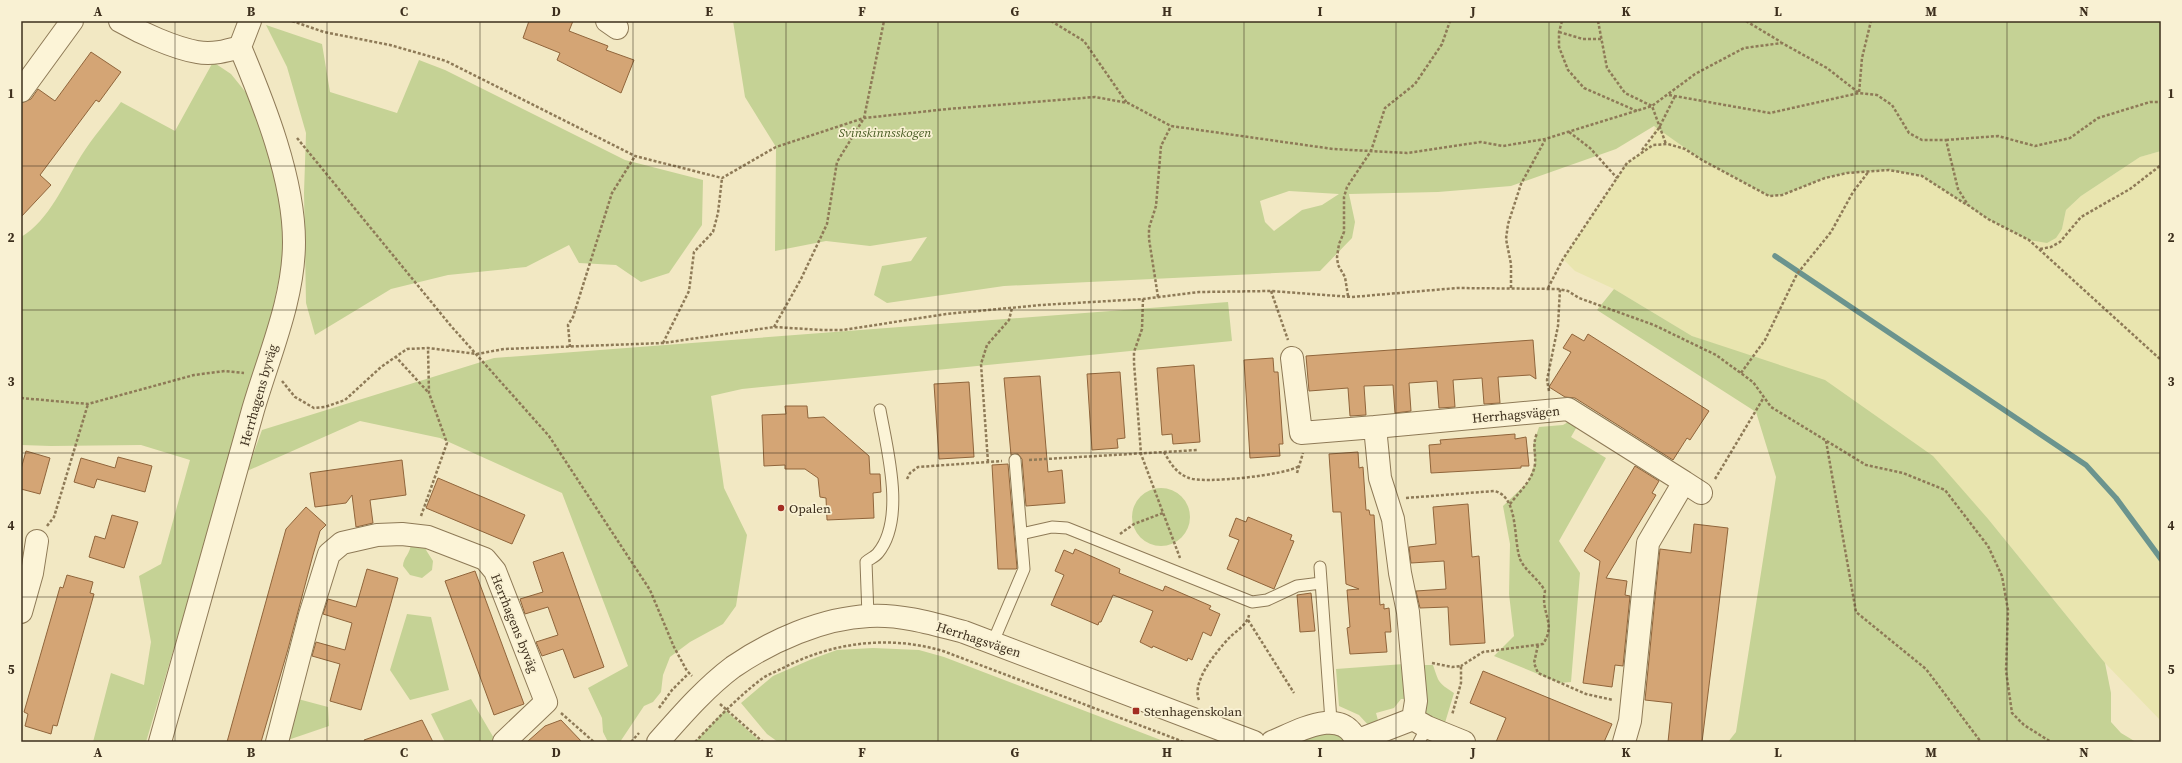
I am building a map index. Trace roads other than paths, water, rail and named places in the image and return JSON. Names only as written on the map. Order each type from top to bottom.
[{"type":"street","points":[[21,91],[72,21]]},
{"type":"street","points":[[120,21],[174,44],[198,52],[220,52],[240,47],[250,21]]},
{"type":"street","name":"Herrhagens byväg","points":[[160,742],[263,374],[284,307],[292,272],[294,240],[286,180],[260,93],[240,47]]},
{"type":"street","name":"Herrhagsvägen","points":[[1292,358],[1301,433],[1568,409],[1693,487],[1648,543],[1630,720],[1624,742]]},
{"type":"street","points":[[1374,427],[1380,478],[1393,519],[1400,573],[1408,612],[1420,729]]},
{"type":"street","name":"Herrhagens byväg","points":[[277,742],[310,615],[329,554],[342,543],[367,537],[414,535],[428,537],[485,559],[495,571],[546,702],[504,742]]},
{"type":"street","points":[[21,612],[32,573],[37,541]]},
{"type":"street","name":"Herrhagsvägen","points":[[658,742],[708,689],[733,668],[769,646],[810,628],[868,616],[926,622],[964,632],[1201,722],[1229,738],[1254,742]]},
{"type":"street","points":[[1272,742],[1321,722],[1331,721],[1348,729],[1356,742],[1420,729],[1464,742]]},
{"type":"lane","points":[[868,616],[866,562],[878,554],[888,535],[892,519],[890,464],[880,410]]},
{"type":"lane","points":[[993,642],[1024,569],[1015,460]]},
{"type":"lane","points":[[1021,534],[1052,527],[1067,528],[1252,602],[1267,600],[1298,586],[1321,583]]},
{"type":"lane","points":[[1320,567],[1331,721]]},
{"type":"waterway","points":[[1775,256],[2086,465],[2116,498],[2161,559]]},
{"type":"place","name":"Opalen","points":[[781,508]]},
{"type":"place","name":"Stenhagenskolan","points":[[1136,711]]},
{"type":"park label","name":"Svinskinnsskogen","points":[[885,132]]}]
